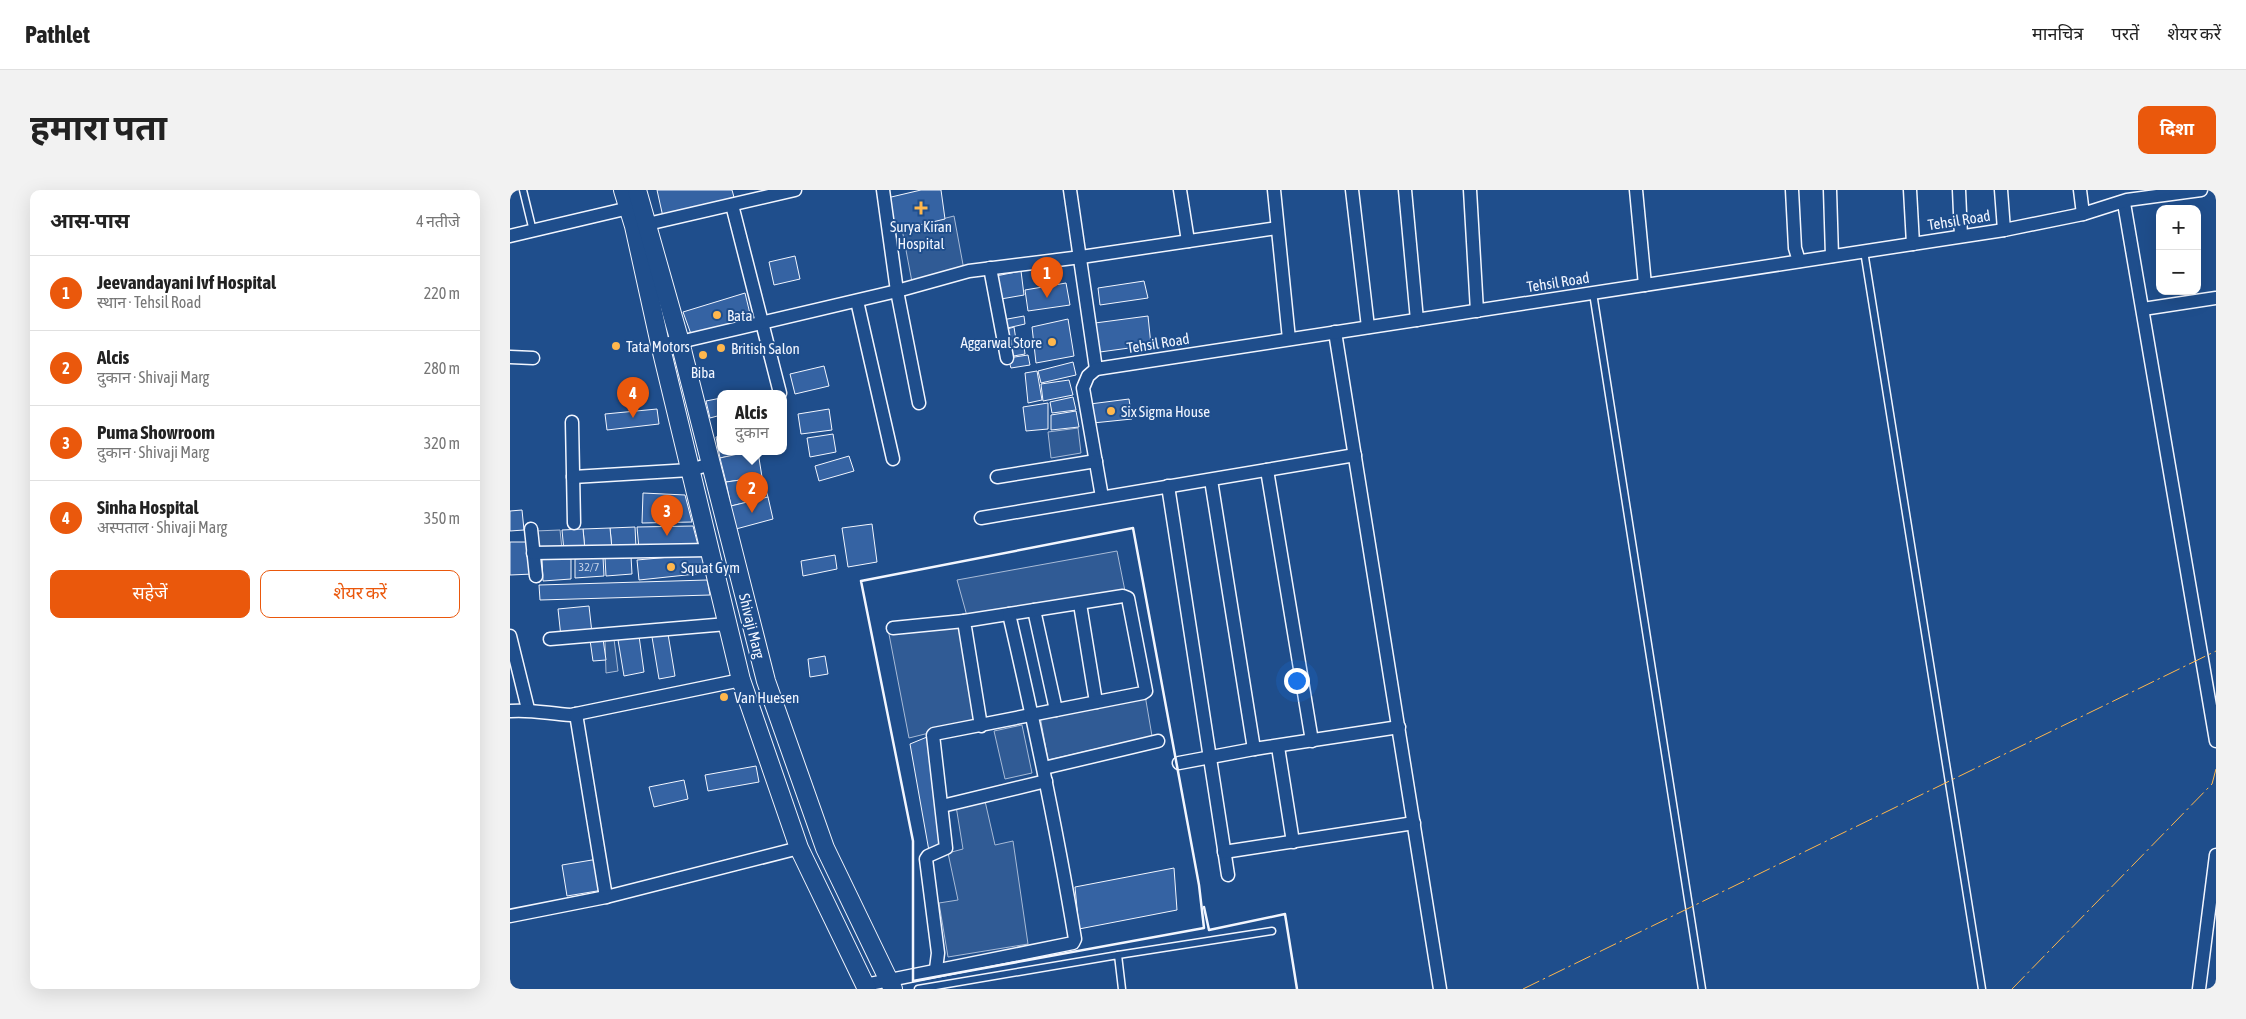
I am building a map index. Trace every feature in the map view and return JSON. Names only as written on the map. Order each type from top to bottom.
[{"type":"main road","name":"Shivaji Marg","points":[[624,190],[629,208],[640,226],[680,342],[766,681],[825,848],[891,984]]},
{"type":"main road","name":"Shivaji Marg","points":[[637,190],[640,226],[660,344],[741,680],[799,848],[866,987]]},
{"type":"street","points":[[640,226],[795,190]]},
{"type":"street","points":[[883,190],[897,291],[919,403]]},
{"type":"street","points":[[1070,190],[1096,369],[1088,376],[1083,388],[1102,497]]},
{"type":"street","points":[[1180,190],[1188,241]]},
{"type":"street","points":[[1274,190],[1289,339]]},
{"type":"street","points":[[1352,190],[1368,327]]},
{"type":"street","points":[[1405,190],[1417,320]]},
{"type":"street","points":[[1470,190],[1477,311]]},
{"type":"street","points":[[1636,190],[1645,285]]},
{"type":"street","points":[[1792,190],[1795,248],[1799,261]]},
{"type":"street","points":[[1830,190],[1832,256]]},
{"type":"street","points":[[1910,190],[1913,244]]},
{"type":"street","points":[[1958,190],[1961,236]]},
{"type":"street","points":[[2001,190],[2004,230]]},
{"type":"street","points":[[2080,190],[2082,214]]},
{"type":"street","name":"Tehsil Road","points":[[1096,369],[2004,230],[2082,214],[2127,200],[2195,191]]},
{"type":"street","points":[[2124,202],[2210,673],[2216,741]]},
{"type":"street","points":[[732,205],[779,390]]},
{"type":"street","points":[[510,236],[629,208]]},
{"type":"street","points":[[660,344],[680,342],[856,301],[969,271],[1081,257],[1277,228]]},
{"type":"street","points":[[990,268],[1007,358]]},
{"type":"street","points":[[2143,309],[2216,298]]},
{"type":"street","points":[[856,301],[893,459]]},
{"type":"street","points":[[1335,332],[1440,989]]},
{"type":"street","points":[[510,357],[533,358]]},
{"type":"street","points":[[572,422],[574,523]]},
{"type":"street","points":[[981,518],[1355,456]]},
{"type":"street","points":[[996,477],[1096,461]]},
{"type":"street","points":[[573,477],[690,470],[711,464]]},
{"type":"street","points":[[1266,470],[1312,742]]},
{"type":"street","points":[[1211,480],[1254,749]]},
{"type":"street","points":[[1168,486],[1228,875]]},
{"type":"street","points":[[531,529],[536,576]]},
{"type":"street","points":[[534,553],[710,550]]},
{"type":"street","points":[[893,628],[1009,614],[1124,596],[1128,598],[1146,688],[1143,693],[933,735],[946,848],[928,856],[926,859],[938,953],[936,969]]},
{"type":"street","points":[[1080,604],[1096,702]]},
{"type":"street","points":[[1034,610],[1056,710]]},
{"type":"street","points":[[866,987],[891,984],[936,969],[1072,944],[1075,939],[1044,768],[1009,614]]},
{"type":"street","points":[[964,620],[981,726]]},
{"type":"street","points":[[550,639],[728,624]]},
{"type":"street","points":[[510,636],[528,709]]},
{"type":"street","points":[[510,710],[528,709],[549,714],[576,714],[741,680]]},
{"type":"street","points":[[576,714],[606,897]]},
{"type":"street","points":[[1179,763],[1254,749],[1399,728]]},
{"type":"street","points":[[1044,768],[1158,741]]},
{"type":"street","points":[[1278,747],[1293,842]]},
{"type":"street","points":[[942,806],[1046,781]]},
{"type":"street","points":[[1224,852],[1414,823]]},
{"type":"street","points":[[510,916],[606,897],[799,848]]},
{"type":"street","points":[[2199,989],[2216,855]]},
{"type":"lane","points":[[523,190],[533,231]]},
{"type":"lane","points":[[1864,251],[1982,989]]},
{"type":"lane","points":[[1593,293],[1702,989]]},
{"type":"lane","points":[[918,989],[1272,931]]},
{"type":"lane","points":[[1118,955],[1122,989]]},
{"type":"shaded area","points":[[954,216],[964,270],[912,282],[902,229]]},
{"type":"shaded area","points":[[1078,428],[1081,453],[1051,458],[1048,432]]},
{"type":"shaded area","points":[[560,530],[562,549],[537,551],[535,531]]},
{"type":"shaded area","points":[[1117,551],[1125,591],[967,616],[957,580]]},
{"type":"shaded area","points":[[963,615],[981,720],[909,738],[888,629]]},
{"type":"shaded area","points":[[614,639],[618,671],[606,673],[605,640]]},
{"type":"shaded area","points":[[1145,695],[1152,736],[1048,760],[1040,716]]},
{"type":"shaded area","points":[[1022,725],[1032,773],[1005,779],[994,731]]},
{"type":"shaded area","points":[[985,801],[995,845],[1013,841],[1028,944],[948,957],[939,903],[958,900],[948,853],[963,849],[956,806]]},
{"type":"building","points":[[657,190],[732,190],[735,201],[663,217]]},
{"type":"building","points":[[921,190],[941,190],[945,219],[895,231],[887,198]]},
{"type":"building","points":[[795,256],[800,279],[774,285],[769,262]]},
{"type":"building","points":[[1021,271],[1024,295],[1001,299],[996,276]]},
{"type":"building","points":[[1144,281],[1148,298],[1100,305],[1098,288]]},
{"type":"building","points":[[1066,283],[1070,305],[1028,311],[1025,290]]},
{"type":"building","name":"Bata","points":[[745,293],[751,318],[691,334],[683,312]]},
{"type":"building","points":[[1024,316],[1025,324],[1003,329],[1002,320]]},
{"type":"building","points":[[1148,316],[1151,345],[1100,352],[1095,323]]},
{"type":"building","name":"Aggarwal Store","points":[[1068,319],[1074,356],[1036,363],[1032,327]]},
{"type":"building","points":[[1014,327],[1016,340],[1006,341],[1004,330]]},
{"type":"building","points":[[1023,339],[1025,354],[1008,357],[1005,342]]},
{"type":"building","points":[[1028,355],[1030,365],[1011,368],[1008,358]]},
{"type":"building","points":[[1073,362],[1076,375],[1041,383],[1038,371]]},
{"type":"building","points":[[824,366],[829,386],[795,394],[790,374]]},
{"type":"building","points":[[1037,371],[1042,400],[1028,403],[1025,373]]},
{"type":"building","points":[[1069,380],[1073,395],[1043,401],[1041,384]]},
{"type":"building","points":[[1073,397],[1076,410],[1052,413],[1050,402]]},
{"type":"building","points":[[717,399],[717,416],[710,418],[706,401]]},
{"type":"building","name":"Six Sigma House","points":[[1129,399],[1132,419],[1093,423],[1090,404]]},
{"type":"building","points":[[1048,403],[1048,429],[1026,431],[1023,407]]},
{"type":"building","points":[[657,409],[659,424],[607,430],[605,414]]},
{"type":"building","points":[[829,409],[832,430],[801,434],[798,414]]},
{"type":"building","points":[[1076,411],[1079,427],[1051,430],[1051,415]]},
{"type":"building","points":[[833,434],[836,452],[810,457],[807,438]]},
{"type":"building","points":[[719,455],[734,455],[720,458]]},
{"type":"building","points":[[734,455],[758,455],[762,477],[726,482],[720,458]]},
{"type":"building","points":[[849,456],[854,471],[819,481],[815,466]]},
{"type":"building","points":[[762,477],[768,497],[731,506],[726,482]]},
{"type":"building","points":[[643,493],[685,495],[692,522],[642,523]]},
{"type":"building","points":[[768,497],[773,519],[736,529],[731,506]]},
{"type":"building","points":[[522,510],[524,530],[510,531],[510,511]]},
{"type":"building","points":[[872,524],[877,562],[848,567],[842,528]]},
{"type":"building","points":[[693,526],[698,545],[639,549],[637,527]]},
{"type":"building","points":[[635,527],[636,548],[612,549],[610,528]]},
{"type":"building","points":[[610,528],[612,549],[585,550],[583,529]]},
{"type":"building","points":[[583,529],[585,550],[564,551],[562,530]]},
{"type":"building","points":[[510,542],[527,542],[533,574],[510,575]]},
{"type":"building","name":"Squat Gym","points":[[703,554],[705,573],[639,580],[637,560]]},
{"type":"building","points":[[835,555],[837,569],[803,576],[801,561]]},
{"type":"building","points":[[631,556],[632,574],[606,576],[605,558]]},
{"type":"building","points":[[603,557],[604,576],[575,578],[575,559]]},
{"type":"building","points":[[542,559],[571,559],[571,579],[543,581]]},
{"type":"building","points":[[707,580],[710,595],[540,600],[539,585]]},
{"type":"building","points":[[589,606],[592,633],[561,637],[558,609]]},
{"type":"building","points":[[668,634],[675,676],[659,679],[652,637]]},
{"type":"building","points":[[639,636],[644,672],[624,676],[618,640]]},
{"type":"building","points":[[603,639],[606,660],[593,661],[590,640]]},
{"type":"building","points":[[825,656],[828,674],[810,677],[808,659]]},
{"type":"building","points":[[927,737],[941,845],[929,851],[910,744]]},
{"type":"building","points":[[756,766],[759,782],[708,791],[705,775]]},
{"type":"building","points":[[684,780],[688,799],[654,807],[649,787]]},
{"type":"building","points":[[598,859],[603,890],[567,896],[562,865]]},
{"type":"building","points":[[1174,868],[1177,910],[1079,929],[1075,887]]},
{"type":"wall","points":[[1133,528],[1199,885],[1204,928],[913,981],[913,841],[861,581],[1133,528]]},
{"type":"wall","points":[[1204,907],[1209,930],[1285,914],[1297,989]]},
{"type":"power","points":[[1523,989],[2216,651]]},
{"type":"power","points":[[2012,989],[2212,784],[2216,769]]},
{"type":"place","name":"Surya Kiran Hospital","points":[[921,208]]},
{"type":"place","name":"Jeevandayani Ivf Hospital","points":[[1047,298]]},
{"type":"place","name":"Bata","points":[[717,315]]},
{"type":"place","name":"Aggarwal Store","points":[[1052,342]]},
{"type":"place","name":"Tata Motors","points":[[616,346]]},
{"type":"place","name":"British Salon","points":[[721,348]]},
{"type":"place","name":"Biba","points":[[703,355]]},
{"type":"place","name":"Six Sigma House","points":[[1111,411]]},
{"type":"place","name":"Sinha Hospital","points":[[633,418]]},
{"type":"place","name":"Alcis","points":[[752,513]]},
{"type":"place","name":"Puma Showroom","points":[[667,536]]},
{"type":"place","name":"Squat Gym","points":[[671,567]]},
{"type":"place","name":"Van Huesen","points":[[724,697]]}]
